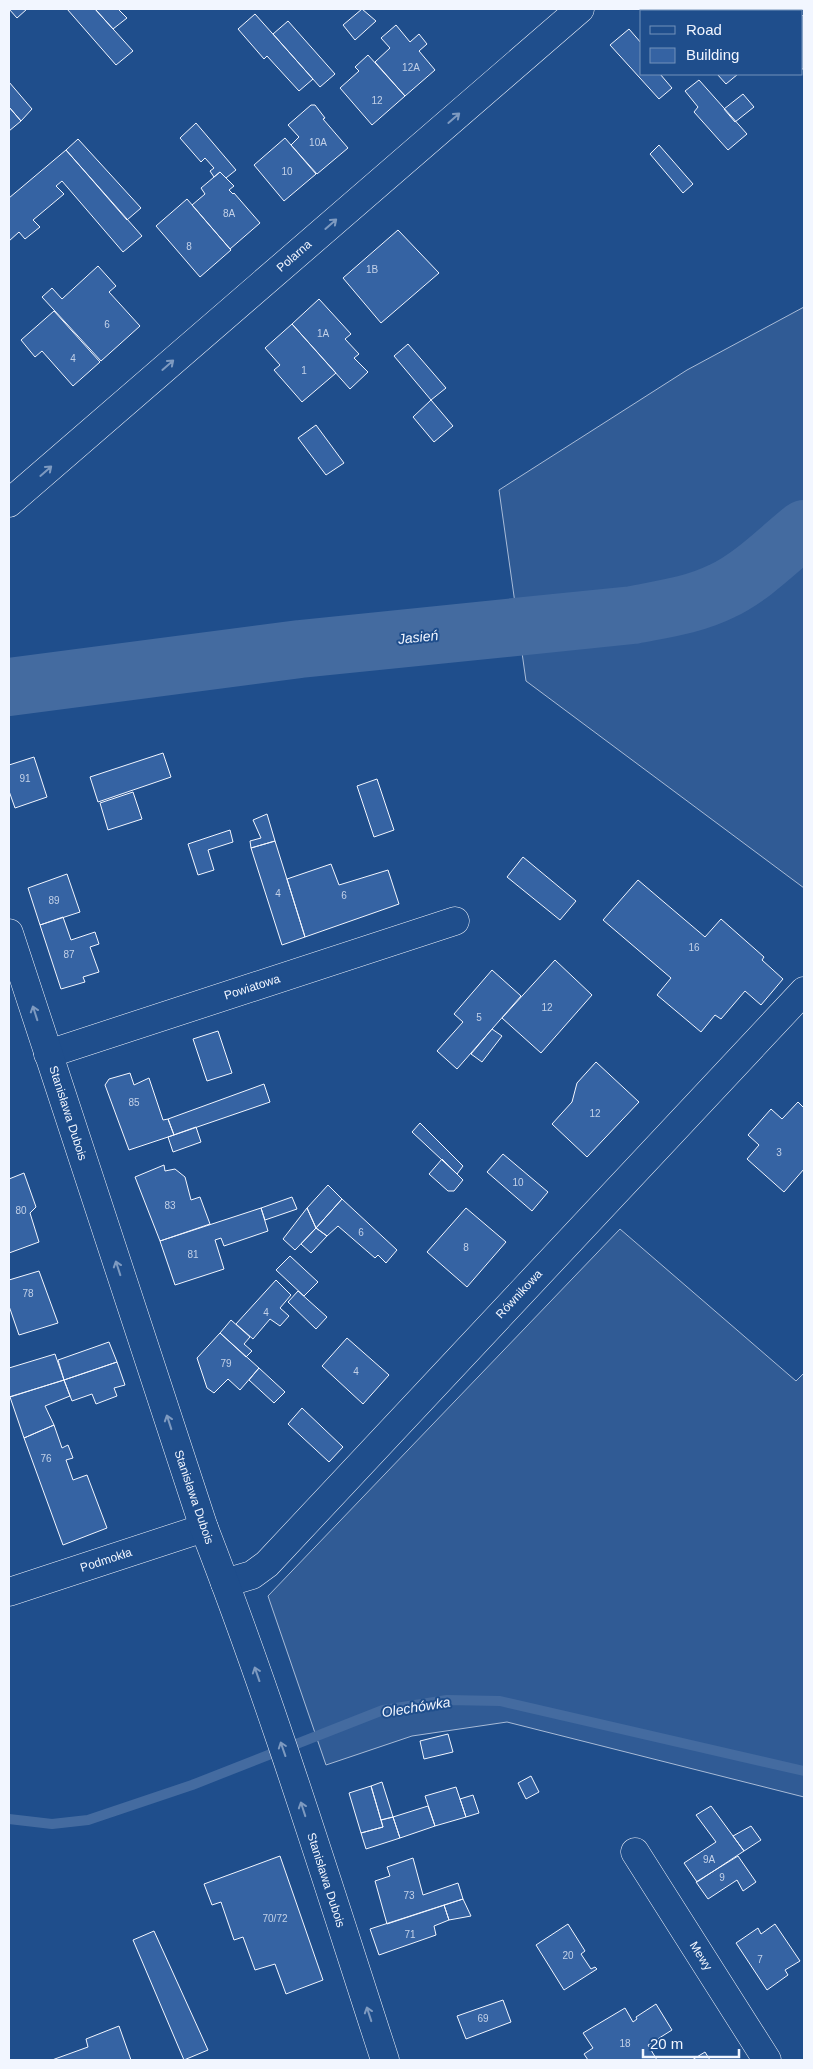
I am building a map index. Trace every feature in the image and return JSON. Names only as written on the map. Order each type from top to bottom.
[{"type":"street","name":"Polarna","points":[[9,503],[580,9]]},
{"type":"street","name":"Powiatowa","points":[[48,1054],[455,921]]},
{"type":"street","name":"Stanisława Dubois","points":[[9,933],[204,1528],[293,1777],[384,2060]]},
{"type":"street","name":"Równikowa","points":[[225,1583],[252,1575],[267,1564],[804,992]]},
{"type":"street","name":"Podmokła","points":[[9,1592],[204,1528]]},
{"type":"street","name":"Mewy","points":[[635,1852],[767,2060]]},
{"type":"shaded area","points":[[804,307],[804,888],[526,681],[499,490],[687,370]]},
{"type":"shaded area","points":[[620,1229],[796,1381],[804,1373],[804,1797],[507,1722],[412,1736],[326,1765],[268,1596]]},
{"type":"building","points":[[9,9],[27,9],[17,18]]},
{"type":"building","points":[[67,9],[95,9],[133,51],[116,65]]},
{"type":"building","points":[[95,9],[118,9],[127,18],[113,29]]},
{"type":"building","points":[[362,9],[376,21],[355,40],[343,25]]},
{"type":"building","points":[[797,9],[798,10],[778,10]]},
{"type":"building","points":[[255,14],[313,79],[299,91],[267,56],[264,59],[238,29]]},
{"type":"building","points":[[803,16],[804,17],[804,71],[803,70]]},
{"type":"building","points":[[288,21],[335,74],[320,87],[273,34]]},
{"type":"building","points":[[396,25],[410,42],[419,34],[427,44],[419,51],[435,70],[405,96],[375,62],[390,48],[381,38]]},
{"type":"building","points":[[629,29],[640,42],[640,75],[661,75],[672,88],[659,99],[610,45]]},
{"type":"building","points":[[368,55],[405,96],[372,125],[340,88],[359,71],[355,67]]},
{"type":"building","points":[[718,75],[737,75],[726,84]]},
{"type":"building","points":[[699,80],[747,134],[728,150],[694,112],[698,107],[685,91]]},
{"type":"building","points":[[9,82],[32,109],[21,121],[9,107]]},
{"type":"building","points":[[743,94],[754,107],[735,122],[724,109]]},
{"type":"building","points":[[311,105],[315,105],[325,118],[323,119],[348,148],[317,174],[291,145],[299,137],[288,125]]},
{"type":"building","points":[[9,107],[21,121],[9,131]]},
{"type":"building","points":[[196,123],[236,170],[226,178],[220,172],[214,177],[210,171],[214,168],[205,158],[201,162],[180,138]]},
{"type":"building","points":[[285,138],[316,174],[284,201],[254,165]]},
{"type":"building","points":[[78,139],[141,208],[127,220],[66,150]]},
{"type":"building","points":[[659,145],[693,184],[683,193],[650,154]]},
{"type":"building","points":[[66,150],[142,236],[123,252],[62,181],[56,186],[64,194],[33,220],[40,227],[25,239],[19,232],[9,241],[9,198]]},
{"type":"building","points":[[220,172],[234,186],[229,190],[234,193],[260,223],[230,249],[192,205],[205,194],[201,188]]},
{"type":"building","points":[[187,199],[231,250],[200,277],[156,226]]},
{"type":"building","points":[[398,230],[439,273],[381,323],[343,278]]},
{"type":"building","points":[[98,266],[116,286],[109,292],[140,326],[101,361],[42,297],[52,288],[62,299]]},
{"type":"building","points":[[319,299],[351,334],[345,339],[359,354],[354,358],[368,372],[350,389],[292,324]]},
{"type":"building","points":[[54,311],[100,362],[73,386],[42,351],[35,357],[21,340]]},
{"type":"building","points":[[292,324],[336,373],[302,402],[274,370],[280,365],[265,348]]},
{"type":"building","points":[[408,344],[446,388],[431,400],[394,356]]},
{"type":"building","points":[[431,400],[453,426],[434,442],[413,417]]},
{"type":"building","points":[[316,425],[344,463],[326,475],[298,438]]},
{"type":"building","points":[[163,753],[171,777],[98,802],[90,777]]},
{"type":"building","points":[[34,757],[47,797],[15,808],[9,791],[9,765]]},
{"type":"building","points":[[377,779],[394,830],[374,837],[357,786]]},
{"type":"building","points":[[133,792],[142,819],[108,830],[100,803]]},
{"type":"building","points":[[267,814],[275,841],[251,848],[250,841],[261,838],[253,820]]},
{"type":"building","points":[[230,830],[233,842],[208,850],[214,870],[198,875],[188,844]]},
{"type":"building","points":[[275,841],[305,937],[282,945],[251,848]]},
{"type":"building","points":[[523,857],[576,901],[560,920],[507,877]]},
{"type":"building","points":[[331,864],[339,885],[388,870],[399,904],[305,937],[287,879]]},
{"type":"building","points":[[67,874],[80,912],[40,925],[28,888]]},
{"type":"building","points":[[638,880],[705,937],[721,919],[764,957],[762,960],[783,979],[761,1005],[745,991],[721,1019],[715,1015],[701,1032],[657,995],[671,978],[603,920]]},
{"type":"building","points":[[63,917],[71,940],[95,932],[99,944],[90,947],[99,972],[83,977],[85,982],[61,989],[40,925]]},
{"type":"building","points":[[555,960],[592,995],[541,1053],[502,1018]]},
{"type":"building","points":[[492,970],[521,996],[457,1069],[437,1051],[463,1022],[454,1014]]},
{"type":"building","points":[[492,1029],[502,1036],[482,1062],[471,1054]]},
{"type":"building","points":[[218,1031],[232,1073],[207,1081],[193,1039]]},
{"type":"building","points":[[596,1062],[639,1102],[587,1157],[552,1124],[572,1102],[577,1083]]},
{"type":"building","points":[[130,1073],[134,1085],[149,1078],[163,1120],[168,1119],[174,1135],[129,1150],[105,1085],[109,1079]]},
{"type":"building","points":[[264,1084],[270,1102],[174,1135],[168,1119]]},
{"type":"building","points":[[798,1102],[804,1108],[804,1169],[784,1192],[747,1159],[759,1145],[748,1135],[771,1109],[782,1119]]},
{"type":"building","points":[[420,1123],[463,1166],[457,1174],[412,1132]]},
{"type":"building","points":[[196,1127],[201,1142],[173,1152],[168,1137]]},
{"type":"building","points":[[503,1154],[548,1192],[532,1211],[487,1172]]},
{"type":"building","points":[[442,1159],[463,1180],[454,1191],[448,1191],[429,1174]]},
{"type":"building","points":[[164,1165],[165,1171],[175,1169],[185,1177],[191,1200],[200,1197],[210,1224],[160,1241],[135,1177]]},
{"type":"building","points":[[24,1173],[36,1207],[30,1213],[39,1242],[9,1253],[9,1179]]},
{"type":"building","points":[[328,1185],[342,1199],[316,1228],[307,1208]]},
{"type":"building","points":[[292,1197],[297,1209],[265,1220],[261,1208]]},
{"type":"building","points":[[342,1199],[397,1250],[386,1263],[378,1255],[375,1258],[338,1226],[327,1236],[316,1228]]},
{"type":"building","points":[[261,1208],[268,1231],[224,1246],[221,1238],[215,1240],[224,1269],[175,1285],[160,1241]]},
{"type":"building","points":[[307,1208],[316,1228],[295,1250],[283,1239]]},
{"type":"building","points":[[466,1208],[506,1242],[467,1287],[427,1252]]},
{"type":"building","points":[[316,1228],[327,1236],[311,1253],[301,1244]]},
{"type":"building","points":[[290,1256],[318,1282],[304,1296],[276,1270]]},
{"type":"building","points":[[39,1271],[58,1323],[19,1335],[9,1306],[9,1280]]},
{"type":"building","points":[[276,1280],[291,1295],[280,1308],[289,1316],[280,1326],[270,1319],[253,1339],[236,1324]]},
{"type":"building","points":[[298,1291],[327,1317],[316,1329],[288,1302]]},
{"type":"building","points":[[231,1320],[250,1337],[244,1344],[252,1351],[246,1357],[220,1333]]},
{"type":"building","points":[[220,1333],[259,1368],[240,1390],[228,1379],[214,1393],[207,1388],[197,1358]]},
{"type":"building","points":[[347,1338],[389,1375],[363,1404],[322,1366]]},
{"type":"building","points":[[109,1342],[117,1362],[64,1380],[58,1360]]},
{"type":"building","points":[[55,1354],[64,1380],[9,1397],[9,1368]]},
{"type":"building","points":[[117,1362],[125,1385],[114,1388],[117,1396],[96,1404],[92,1394],[72,1401],[64,1380]]},
{"type":"building","points":[[259,1368],[285,1392],[274,1403],[249,1380]]},
{"type":"building","points":[[64,1380],[70,1396],[45,1406],[54,1425],[24,1438],[10,1397]]},
{"type":"building","points":[[302,1408],[343,1447],[329,1462],[288,1424]]},
{"type":"building","points":[[54,1425],[62,1448],[68,1445],[73,1458],[66,1460],[73,1480],[87,1475],[107,1528],[63,1545],[24,1438]]},
{"type":"building","points":[[448,1734],[453,1752],[424,1759],[420,1741]]},
{"type":"building","points":[[531,1776],[539,1792],[526,1799],[518,1783]]},
{"type":"building","points":[[382,1782],[393,1817],[381,1820],[371,1786]]},
{"type":"building","points":[[371,1786],[383,1827],[361,1833],[349,1793]]},
{"type":"building","points":[[456,1787],[466,1817],[435,1826],[425,1796]]},
{"type":"building","points":[[473,1795],[479,1813],[466,1817],[460,1799]]},
{"type":"building","points":[[428,1806],[435,1826],[400,1838],[393,1817]]},
{"type":"building","points":[[711,1806],[744,1851],[697,1882],[684,1863],[716,1842],[696,1815]]},
{"type":"building","points":[[393,1817],[400,1838],[366,1849],[361,1833],[383,1827],[381,1820]]},
{"type":"building","points":[[751,1826],[761,1840],[744,1851],[733,1836]]},
{"type":"building","points":[[280,1856],[323,1980],[286,1994],[275,1964],[255,1970],[243,1937],[234,1940],[221,1902],[212,1905],[204,1884]]},
{"type":"building","points":[[738,1856],[756,1882],[743,1891],[737,1880],[708,1899],[696,1882]]},
{"type":"building","points":[[413,1858],[423,1895],[458,1883],[463,1899],[387,1924],[375,1881],[390,1876],[387,1867]]},
{"type":"building","points":[[463,1899],[471,1916],[449,1920],[444,1905]]},
{"type":"building","points":[[444,1905],[449,1920],[434,1926],[436,1935],[379,1955],[370,1929]]},
{"type":"building","points":[[568,1924],[585,1951],[581,1954],[591,1969],[595,1967],[597,1969],[564,1990],[536,1945]]},
{"type":"building","points":[[775,1924],[800,1961],[785,1970],[788,1975],[767,1990],[736,1943],[758,1928],[761,1934]]},
{"type":"building","points":[[154,1931],[208,2050],[184,2060],[133,1940]]},
{"type":"building","points":[[503,2000],[511,2022],[466,2039],[457,2016]]},
{"type":"building","points":[[656,2004],[672,2030],[648,2045],[657,2060],[588,2060],[584,2054],[593,2048],[583,2033],[625,2008],[633,2022],[637,2019],[636,2017]]},
{"type":"building","points":[[119,2026],[131,2060],[52,2060],[88,2047],[86,2039]]},
{"type":"building","points":[[705,2052],[710,2060],[692,2060]]},
{"type":"waterway","name":"Jasień","points":[[9,687],[300,649],[633,615],[701,600],[733,585],[754,571],[804,529]]},
{"type":"waterway","name":"Olechówka","points":[[9,1819],[52,1824],[88,1820],[192,1785],[383,1710],[447,1700],[500,1701],[804,1771]]}]
